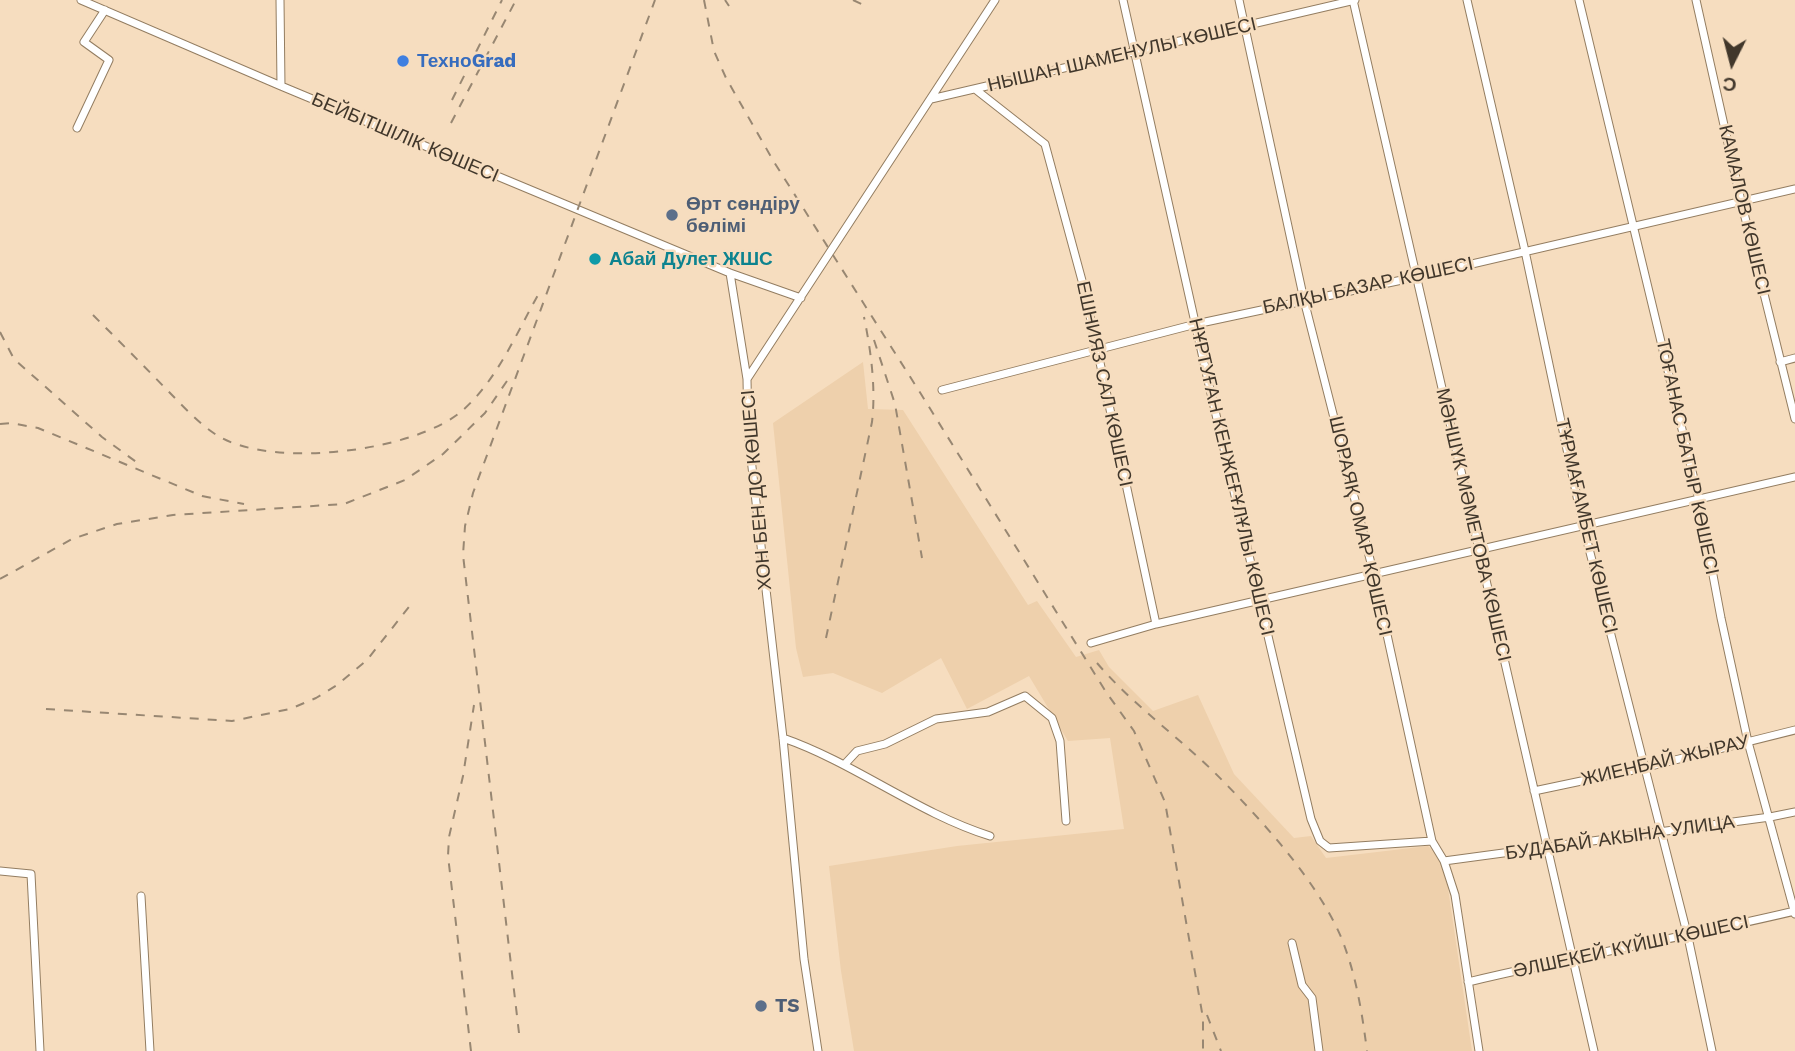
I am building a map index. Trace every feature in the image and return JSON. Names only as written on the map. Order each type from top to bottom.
[{"type":"street","name":"БЕЙБІТШІЛІК КӨШЕСІ","points":[[81,0],[730,273],[801,298]]},
{"type":"street","points":[[280,0],[281,86]]},
{"type":"street","name":"ХОН БЕН ДО КӨШЕСІ","points":[[818,1051],[804,959],[783,738],[748,432],[747,379],[995,0]]},
{"type":"street","name":"НҰРТУҒАН КЕНЖЕҒҰЛҰЛЫ КӨШЕСІ","points":[[1123,0],[1311,819],[1320,841],[1329,848],[1432,841]]},
{"type":"street","name":"ШОРАЯҚ ОМАР КӨШЕСІ","points":[[1239,0],[1304,300],[1374,575],[1432,841],[1444,861],[1455,895],[1479,1051]]},
{"type":"street","name":"НЫШАН ШАМЕНУЛЫ КӨШЕСІ","points":[[930,99],[1353,0]]},
{"type":"street","name":"МӘНШҮК МӘМЕТОВА КӨШЕСІ","points":[[1353,0],[1594,1051]]},
{"type":"street","name":"ТҰРМАҒАМБЕТ КӨШЕСІ","points":[[1467,0],[1525,251],[1583,525],[1688,936],[1712,1051]]},
{"type":"street","name":"ТОҒАНАС БАТЫР КӨШЕСІ","points":[[1579,0],[1699,500],[1748,742],[1795,912]]},
{"type":"street","name":"КАМАЛОВ КӨШЕСІ","points":[[1696,0],[1741,201],[1795,419]]},
{"type":"street","points":[[77,128],[109,60],[84,42],[104,10]]},
{"type":"street","name":"ЕШНИЯЗ САЛ КӨШЕСІ","points":[[975,89],[1045,144],[1084,288],[1156,624]]},
{"type":"street","name":"БАЛҚЫ БАЗАР КӨШЕСІ","points":[[942,390],[1196,324],[1416,277],[1795,189]]},
{"type":"street","points":[[730,273],[747,379]]},
{"type":"street","points":[[1780,362],[1795,358]]},
{"type":"street","points":[[1091,643],[1156,624],[1795,477]]},
{"type":"street","points":[[844,765],[857,751],[885,744],[936,719],[988,712],[1024,696],[1052,718],[1060,741],[1066,821]]},
{"type":"street","name":"ЖИЕНБАЙ ЖЫРАУ","points":[[1535,791],[1643,768],[1795,730]]},
{"type":"street","points":[[783,738],[844,765],[965,828],[989,836]]},
{"type":"street","name":"БУДАБАЙ АКЫНА УЛИЦА","points":[[1444,861],[1795,812]]},
{"type":"street","points":[[0,870],[31,874],[40,1051]]},
{"type":"street","points":[[141,896],[150,1051]]},
{"type":"street","name":"ӘЛШЕКЕЙ КҮЙШІ КӨШЕСІ","points":[[1468,982],[1572,957],[1688,936],[1795,912]]},
{"type":"street","points":[[1292,943],[1302,985],[1312,998],[1320,1051]]},
{"type":"shaded area","points":[[863,362],[868,409],[903,410],[1028,605],[1037,601],[1076,657],[1099,650],[1109,667],[1153,711],[1198,695],[1234,774],[1294,838],[1311,836],[1326,858],[1428,846],[1444,861],[1472,1051],[854,1051],[841,971],[829,866],[957,846],[1124,829],[1110,738],[1068,741],[1029,676],[967,709],[941,658],[882,693],[833,673],[803,677],[796,648],[773,423]]},
{"type":"railway","points":[[452,100],[502,0]]},
{"type":"railway","points":[[451,123],[516,0]]},
{"type":"railway","points":[[519,1033],[463,555],[465,526],[473,493],[655,0]]},
{"type":"railway","points":[[704,0],[714,51],[726,78],[774,162],[1106,692],[1134,731],[1165,802],[1203,1018],[1203,1051]]},
{"type":"railway","points":[[725,0],[729,6]]},
{"type":"railway","points":[[853,0],[868,7]]},
{"type":"railway","points":[[93,315],[190,413],[215,434],[239,445],[270,451],[304,453],[378,446],[412,437],[441,425],[463,410],[486,385],[514,341],[538,295]]},
{"type":"railway","points":[[826,638],[872,422],[872,370],[864,317]]},
{"type":"railway","points":[[0,332],[14,359],[102,437],[139,464]]},
{"type":"railway","points":[[874,340],[895,404],[922,558]]},
{"type":"railway","points":[[0,579],[72,539],[117,524],[173,515],[344,504],[405,480],[443,454],[485,413],[509,378]]},
{"type":"railway","points":[[0,424],[11,423],[38,428],[202,496],[244,504]]},
{"type":"railway","points":[[46,709],[232,721],[290,709],[337,685],[367,660],[412,603]]},
{"type":"railway","points":[[1097,663],[1231,790],[1302,871],[1341,937],[1358,993],[1367,1051]]},
{"type":"railway","points":[[471,1051],[448,856],[449,837],[463,776],[474,705]]},
{"type":"railway","points":[[1207,1015],[1221,1051]]},
{"type":"place","name":"ТехноGrad","points":[[403,61]]},
{"type":"place","name":"Өрт сөндіру бөлімі","points":[[672,215]]},
{"type":"place","name":"Абай Дулет ЖШС","points":[[595,259]]},
{"type":"place","name":"TS","points":[[761,1006]]}]
